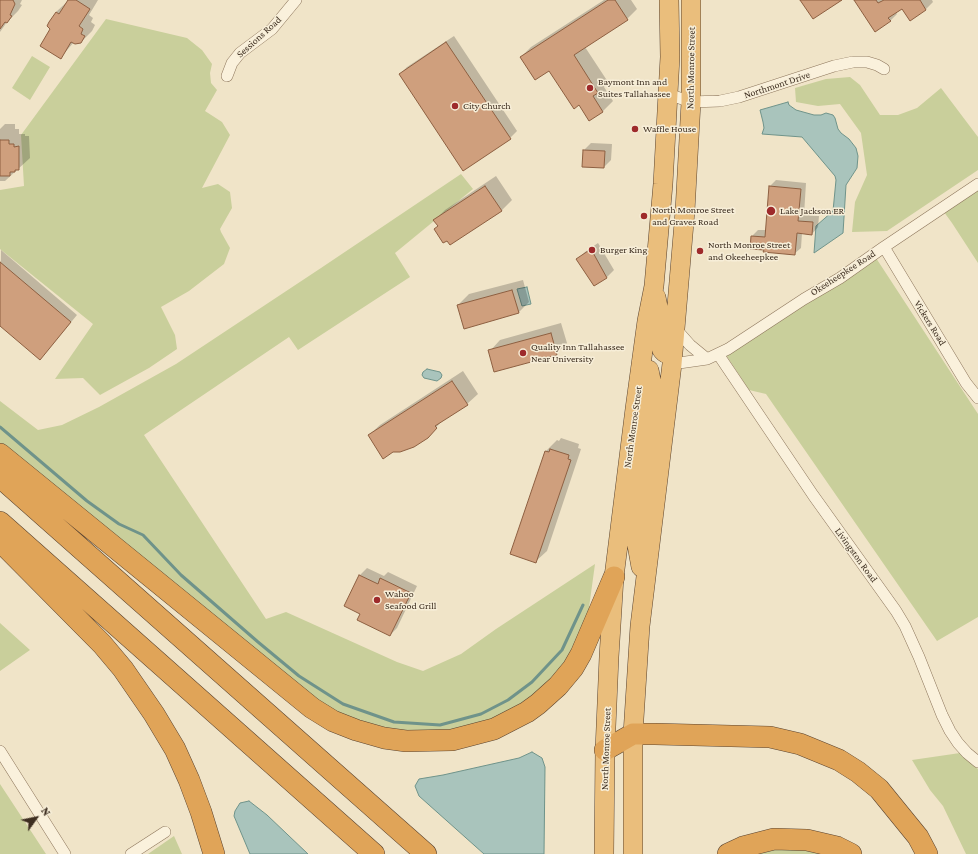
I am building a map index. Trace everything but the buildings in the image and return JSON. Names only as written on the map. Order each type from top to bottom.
[{"type":"highway","name":"North Monroe Street","points":[[604,854],[605,750],[614,578],[647,321],[654,286],[663,184],[670,57],[669,0]]},
{"type":"highway","name":"North Monroe Street","points":[[633,854],[633,734],[640,626],[672,364],[685,211],[691,102],[691,0]]},
{"type":"highway","points":[[654,286],[662,328],[662,350],[672,364]]},
{"type":"highway","points":[[642,361],[650,372],[652,385],[634,528],[645,586]]},
{"type":"highway","points":[[0,454],[312,708],[333,721],[356,730],[384,738],[406,741],[452,740],[494,729],[527,712],[558,686],[572,668],[581,654],[614,578]]},
{"type":"highway","points":[[0,477],[426,854]]},
{"type":"highway","points":[[0,522],[374,854]]},
{"type":"highway","points":[[0,541],[102,644],[123,668],[154,714],[175,749],[201,812],[214,854]]},
{"type":"highway","points":[[605,750],[633,734],[770,737],[800,744],[839,760],[858,772],[879,789],[918,837],[927,854]]},
{"type":"highway","points":[[728,854],[743,846],[774,839],[807,840],[837,847],[851,854]]},
{"type":"street","name":"Sessions Road","points":[[227,76],[232,63],[240,52],[272,29],[296,0]]},
{"type":"street","name":"Northmont Drive","points":[[668,94],[691,102],[720,101],[739,97],[834,66],[853,62],[867,62],[884,69]]},
{"type":"street","name":"Okeeheepkee Road","points":[[672,364],[707,359],[749,336],[804,299],[840,278],[978,184]]},
{"type":"street","name":"Vickers Road","points":[[884,247],[966,383],[978,398]]},
{"type":"street","points":[[675,328],[690,345],[707,359]]},
{"type":"street","name":"Livingston Road","points":[[718,354],[813,496],[896,611],[920,657],[942,715],[950,731],[963,748],[978,762]]},
{"type":"street","points":[[0,751],[65,854]]},
{"type":"street","points":[[131,854],[165,832]]},
{"type":"green space","points":[[106,19],[187,38],[202,50],[212,64],[210,73],[211,83],[217,90],[205,111],[222,122],[230,135],[202,188],[218,184],[230,192],[232,208],[220,229],[230,248],[224,264],[189,291],[161,307],[175,335],[177,349],[149,368],[100,395],[83,378],[55,379],[93,324],[0,249],[0,190],[24,186],[21,135]]},
{"type":"green space","points":[[32,56],[50,67],[30,100],[12,88]]},
{"type":"green space","points":[[850,77],[860,85],[880,115],[898,115],[917,108],[941,88],[978,137],[978,170],[887,231],[852,232],[855,202],[867,175],[861,133],[840,104],[818,106],[796,102],[795,88],[826,79]]},
{"type":"green space","points":[[461,174],[473,189],[395,253],[410,277],[298,350],[289,337],[144,435],[266,619],[286,612],[397,662],[423,671],[461,654],[496,629],[595,564],[588,615],[582,644],[535,702],[449,737],[346,722],[0,449],[0,401],[38,430],[62,425],[99,407],[176,364]]},
{"type":"green space","points":[[978,190],[978,263],[944,212]]},
{"type":"green space","points":[[876,258],[978,414],[978,617],[937,641],[766,394],[749,390],[726,355]]},
{"type":"green space","points":[[0,623],[30,650],[0,671]]},
{"type":"green space","points":[[960,753],[978,769],[978,854],[966,854],[943,806],[930,790],[912,760]]},
{"type":"green space","points":[[0,784],[46,854],[0,854]]},
{"type":"green space","points":[[174,836],[182,854],[148,854]]},
{"type":"green space","points":[[776,847],[837,854],[743,854]]},
{"type":"water","points":[[788,102],[789,105],[796,110],[814,115],[826,113],[833,115],[838,129],[856,148],[858,156],[857,168],[846,185],[843,233],[814,253],[816,226],[833,211],[836,180],[835,176],[802,137],[762,134],[764,128],[760,110]]},
{"type":"water","points":[[527,287],[531,304],[522,306],[517,289]]},
{"type":"water","points":[[427,369],[440,372],[442,375],[441,378],[437,381],[424,378],[422,375],[423,372]]},
{"type":"water","points":[[532,752],[542,758],[545,767],[544,854],[484,854],[419,796],[415,786],[419,779],[519,758]]},
{"type":"water","points":[[249,801],[267,815],[308,854],[250,854],[234,816],[240,803]]},
{"type":"waterway","points":[[0,427],[87,501],[119,524],[143,535],[181,575],[299,676],[343,704],[394,722],[440,725],[481,714],[508,700],[532,682],[562,650],[583,605]]},
{"type":"place","name":"Baymont Inn and Suites Tallahassee","points":[[590,88]]},
{"type":"place","name":"City Church","points":[[455,106]]},
{"type":"place","name":"Waffle House","points":[[635,129]]},
{"type":"place","name":"Lake Jackson ER","points":[[771,211]]},
{"type":"place","name":"North Monroe Street and Graves Road","points":[[644,216]]},
{"type":"place","name":"Burger King","points":[[592,250]]},
{"type":"place","name":"North Monroe Street and Okeeheepkee","points":[[700,251]]},
{"type":"place","name":"Quality Inn Tallahassee Near University","points":[[523,353]]},
{"type":"place","name":"Wahoo Seafood Grill","points":[[377,600]]}]
